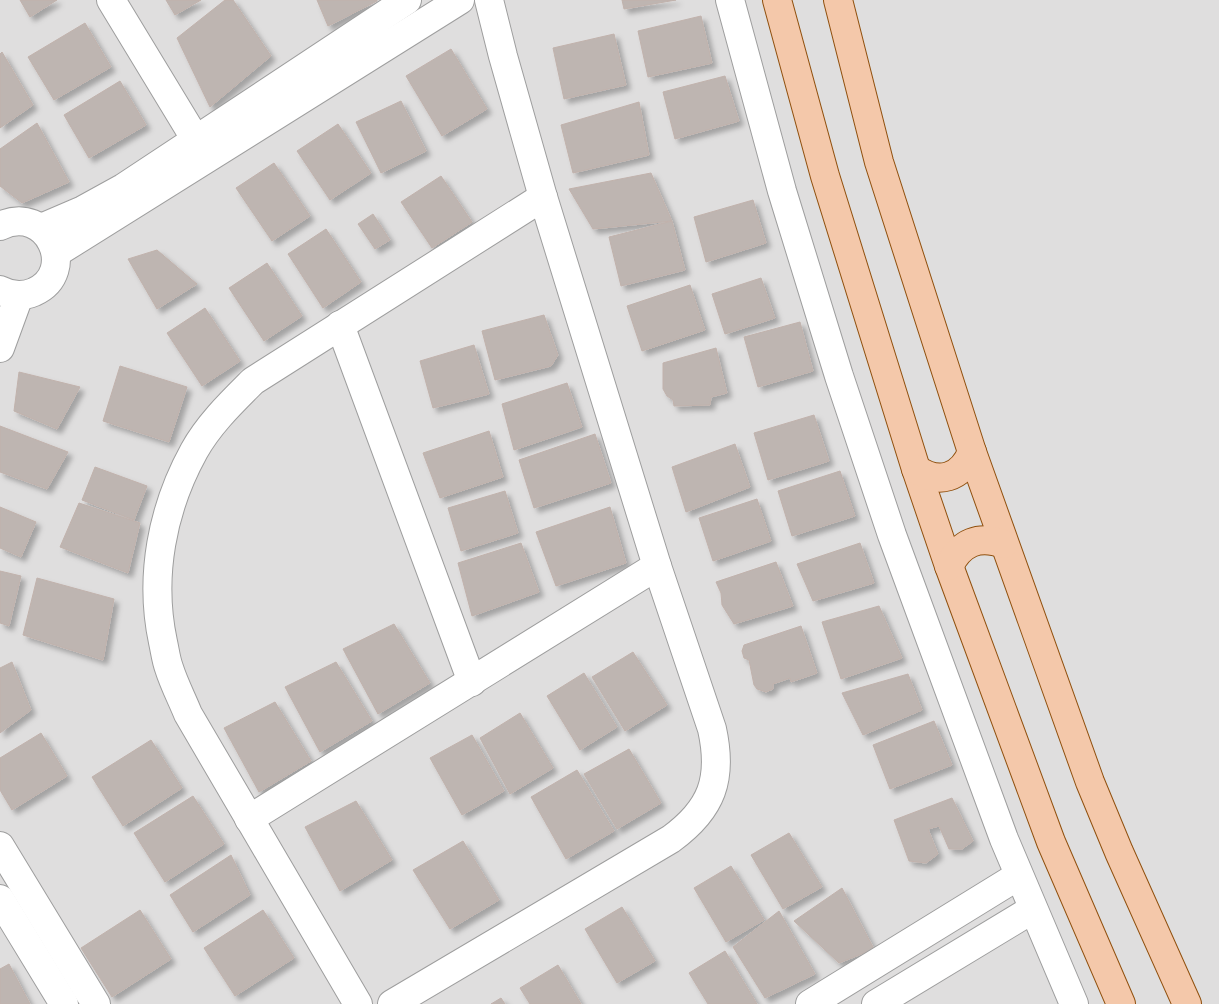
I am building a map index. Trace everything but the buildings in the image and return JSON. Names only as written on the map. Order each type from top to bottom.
[{"type":"main road","points":[[777,0],[825,176],[916,469],[1052,842],[1121,1004]]},
{"type":"main road","points":[[838,0],[879,162],[972,452],[1104,817],[1187,1004]]},
{"type":"main road","points":[[916,469],[926,476],[948,477],[959,471],[967,463],[972,452]]},
{"type":"main road","points":[[950,566],[954,556],[972,542],[994,540],[1004,544]]},
{"type":"street","points":[[111,0],[196,140]]},
{"type":"street","points":[[41,228],[103,200],[407,0]]},
{"type":"street","points":[[56,253],[460,0]]},
{"type":"street","points":[[392,1004],[671,839],[688,826],[702,810],[712,792],[715,778],[717,750],[712,729],[657,566],[543,197],[489,0]]},
{"type":"street","points":[[730,0],[782,191],[839,376],[892,535],[1018,876],[1074,1004]]},
{"type":"street","points":[[358,1004],[188,714],[168,667],[159,623],[157,578],[163,533],[175,490],[195,449],[221,413],[253,381],[543,197]]},
{"type":"street","points":[[0,348],[9,293],[36,291],[49,279],[56,262],[53,243],[41,228],[31,223],[19,221],[3,222]]},
{"type":"street","points":[[340,325],[472,682]]},
{"type":"street","points":[[249,819],[657,566]]},
{"type":"street","points":[[0,846],[96,1004]]},
{"type":"street","points":[[810,1004],[1018,876]]},
{"type":"street","points":[[0,899],[64,1004]]},
{"type":"street","points":[[876,1004],[1033,909]]},
{"type":"shaded area","points":[[0,0],[1219,0],[1219,1004],[0,1004]]}]
